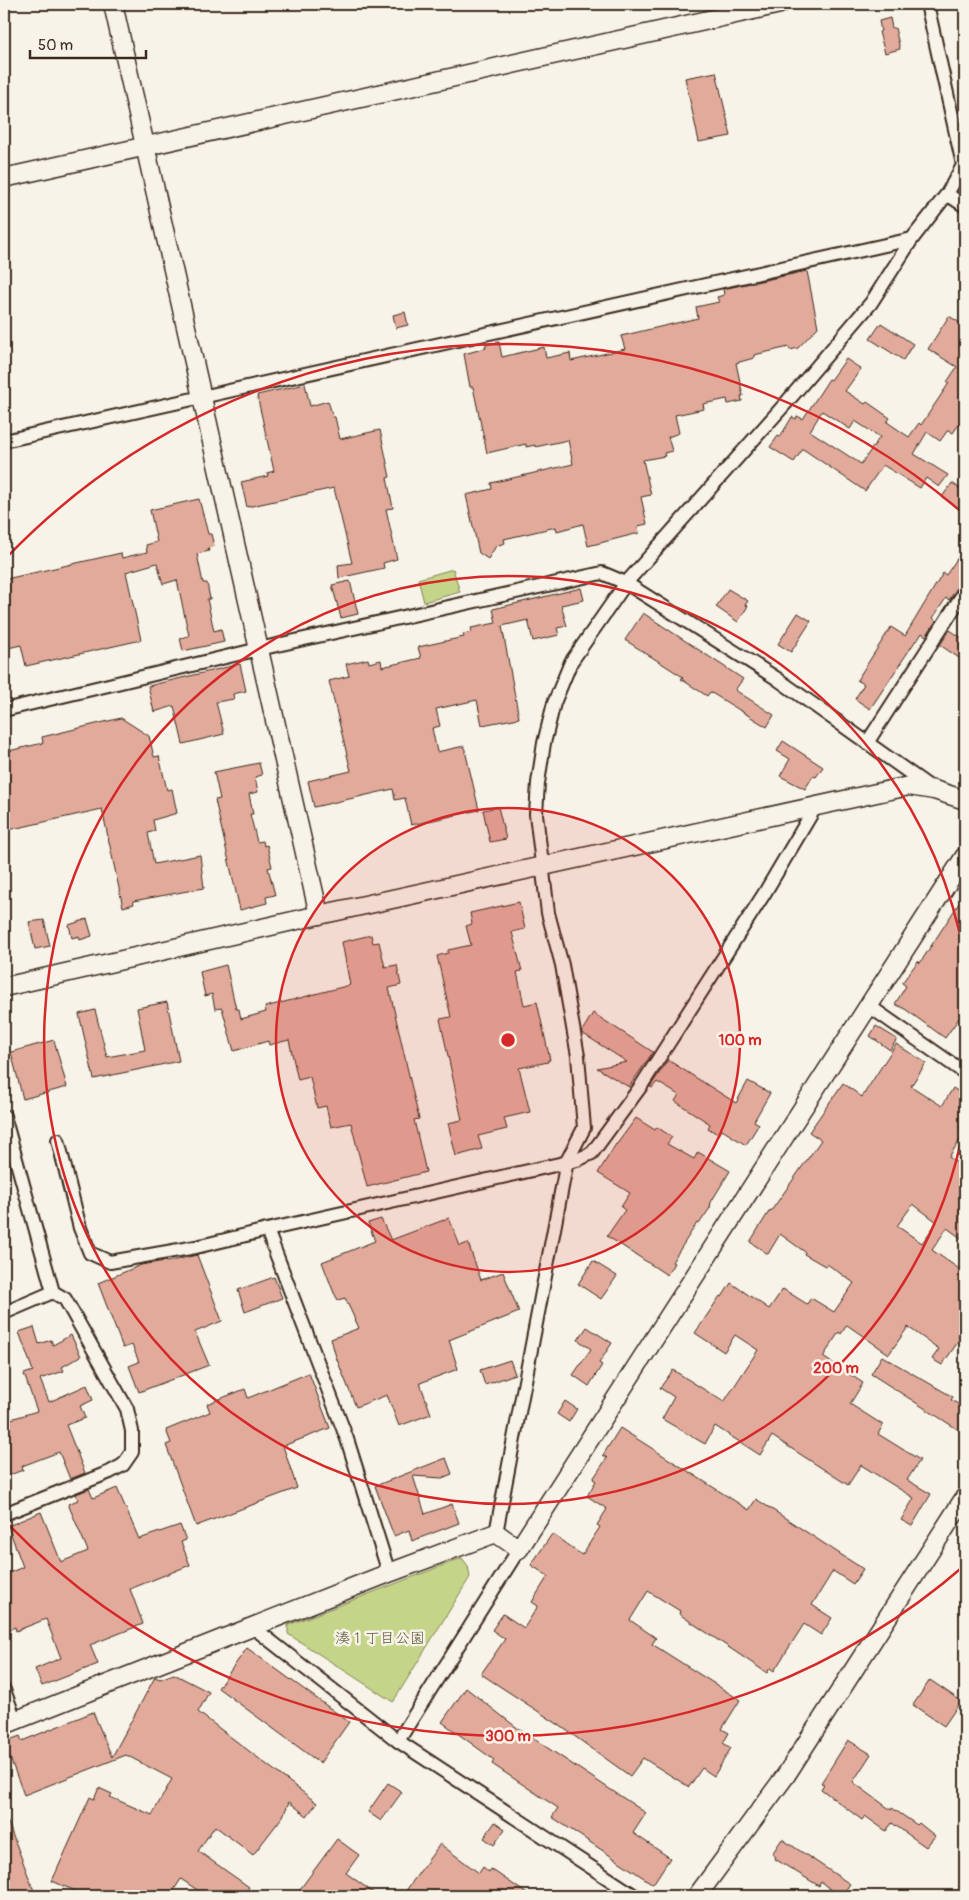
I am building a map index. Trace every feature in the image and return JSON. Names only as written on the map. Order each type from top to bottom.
[{"type":"street","points":[[113,4],[319,915]]},
{"type":"street","points":[[4,178],[780,4]]},
{"type":"street","points":[[496,1533],[567,1162],[584,1128],[578,1056],[562,965],[548,913],[536,814],[544,742],[554,704],[571,662],[626,583],[786,403],[871,303],[912,239],[947,194],[964,163],[927,4]]},
{"type":"street","points":[[947,194],[965,206]]},
{"type":"street","points":[[4,441],[912,239]]},
{"type":"street","points":[[4,710],[259,649],[602,572],[626,583],[776,678],[934,790]]},
{"type":"street","points":[[867,743],[965,590]]},
{"type":"street","points":[[4,988],[319,915],[909,786],[934,790],[965,800]]},
{"type":"street","points":[[58,1140],[74,1209],[90,1253],[110,1262],[196,1247],[577,1160],[592,1153],[613,1125],[716,970],[816,806]]},
{"type":"street","points":[[398,1740],[965,856]]},
{"type":"street","points":[[868,1006],[965,1073]]},
{"type":"street","points":[[4,1116],[5,1131],[53,1292],[65,1299],[127,1409],[132,1431],[132,1452],[123,1464],[110,1472],[4,1514]]},
{"type":"street","points":[[267,1230],[346,1439],[389,1573]]},
{"type":"street","points":[[4,1313],[53,1292]]},
{"type":"street","points":[[697,1896],[786,1775],[965,1497]]},
{"type":"street","points":[[496,1533],[519,1549]]},
{"type":"street","points":[[4,1690],[10,1722],[254,1628],[389,1573],[496,1533]]},
{"type":"street","points":[[254,1628],[398,1740],[635,1896]]},
{"type":"green space","points":[[453,569],[460,592],[424,602],[418,579]]},
{"type":"green space","name":"湊１丁目公園","points":[[462,1558],[468,1566],[470,1577],[393,1702],[288,1634],[288,1625]]},
{"type":"building","points":[[890,18],[892,28],[895,28],[900,49],[885,53],[879,32],[881,31],[879,21]]},
{"type":"building","points":[[716,72],[731,136],[699,142],[685,78]]},
{"type":"building","points":[[807,271],[818,327],[798,348],[790,350],[789,347],[754,355],[754,358],[736,363],[743,396],[741,396],[742,401],[728,404],[727,399],[703,404],[704,409],[675,415],[679,433],[668,437],[672,451],[664,453],[665,456],[643,460],[651,495],[641,497],[647,524],[638,526],[639,533],[588,546],[583,524],[557,531],[556,527],[504,539],[505,543],[496,546],[488,559],[479,553],[466,495],[492,489],[491,483],[573,464],[568,440],[535,447],[535,445],[526,447],[526,444],[487,453],[473,387],[470,387],[464,354],[486,348],[485,345],[499,342],[502,357],[544,347],[546,358],[570,353],[571,361],[625,349],[621,336],[698,318],[696,307],[719,302],[717,297],[724,295],[723,289]]},
{"type":"building","points":[[405,312],[408,325],[396,328],[393,315]]},
{"type":"building","points":[[949,316],[965,326],[965,415],[953,433],[948,430],[940,441],[927,432],[914,454],[948,475],[939,487],[926,478],[920,488],[883,465],[865,491],[803,449],[794,462],[770,447],[778,436],[780,437],[792,417],[796,419],[797,416],[803,419],[829,379],[831,380],[846,359],[861,369],[845,391],[865,404],[867,402],[890,418],[887,422],[909,437],[919,423],[921,425],[949,383],[947,382],[957,367],[928,349]],"holes":[[[822,411],[850,429],[855,421],[880,437],[861,464],[810,431]]]},
{"type":"building","points":[[881,323],[913,344],[903,360],[870,339]]},
{"type":"building","points":[[305,384],[310,406],[328,401],[333,417],[335,417],[340,439],[380,430],[390,477],[387,478],[393,508],[386,509],[397,559],[383,563],[384,568],[339,578],[338,565],[352,563],[334,488],[247,507],[241,482],[268,476],[267,473],[274,471],[257,395]]},
{"type":"building","points":[[952,483],[965,492],[965,512],[942,497]]},
{"type":"building","points":[[199,499],[208,534],[211,534],[214,546],[208,548],[209,551],[197,554],[203,583],[207,583],[210,599],[207,599],[214,631],[221,629],[224,642],[183,651],[180,638],[189,636],[177,580],[163,584],[157,563],[126,572],[141,640],[26,666],[21,645],[4,649],[4,585],[8,585],[6,579],[121,553],[122,558],[147,552],[146,545],[157,542],[150,510]]},
{"type":"building","points":[[965,547],[965,583],[958,586],[949,600],[946,598],[933,618],[936,621],[926,636],[922,633],[916,640],[870,709],[855,699],[864,684],[857,680],[891,627],[905,636],[943,573],[946,575]]},
{"type":"building","points":[[350,581],[358,614],[341,618],[332,585]]},
{"type":"building","points":[[581,588],[584,600],[561,605],[567,626],[557,628],[559,635],[533,641],[528,620],[502,626],[519,718],[482,725],[477,700],[436,709],[440,726],[432,728],[437,752],[464,746],[479,810],[411,825],[405,798],[395,800],[393,789],[314,807],[308,781],[351,771],[329,681],[349,676],[346,664],[368,659],[369,663],[381,660],[382,667],[421,658],[418,647],[464,637],[463,634],[472,632],[471,628],[496,623],[493,609]]},
{"type":"building","points":[[728,589],[748,601],[745,605],[748,606],[738,622],[716,607]]},
{"type":"building","points":[[643,613],[743,679],[735,690],[774,715],[767,727],[710,692],[707,696],[681,679],[683,677],[625,640]]},
{"type":"building","points":[[798,613],[811,621],[791,652],[778,644]]},
{"type":"building","points":[[950,630],[965,640],[965,662],[940,645]]},
{"type":"building","points":[[240,664],[246,691],[233,694],[234,699],[216,702],[224,734],[183,744],[174,706],[154,712],[148,686]]},
{"type":"building","points":[[121,718],[149,736],[154,757],[159,756],[167,790],[172,789],[177,813],[153,820],[155,831],[148,833],[154,864],[200,855],[204,888],[133,901],[134,904],[123,907],[102,809],[4,831],[4,752],[43,743],[42,737]]},
{"type":"building","points":[[783,741],[823,767],[816,777],[813,776],[805,789],[780,776],[790,759],[777,751]]},
{"type":"building","points":[[259,763],[262,775],[255,777],[258,792],[249,794],[253,814],[250,814],[257,842],[263,841],[264,846],[267,845],[272,867],[268,868],[275,895],[266,897],[267,903],[240,910],[215,800],[220,799],[214,772]]},
{"type":"building","points":[[498,807],[506,839],[490,842],[483,810]]},
{"type":"building","points":[[965,894],[965,1010],[945,1038],[895,1004],[906,986],[902,983],[918,961],[920,963]]},
{"type":"building","points":[[519,902],[525,929],[512,932],[522,971],[517,972],[524,1005],[537,1002],[550,1060],[519,1068],[530,1112],[504,1118],[507,1129],[478,1136],[482,1149],[456,1156],[448,1123],[462,1120],[440,1019],[451,1017],[437,956],[448,953],[448,950],[471,945],[466,926],[472,924],[470,913]]},
{"type":"building","points":[[87,919],[92,936],[80,940],[79,936],[72,938],[69,925]]},
{"type":"building","points":[[44,920],[50,946],[35,949],[29,922]]},
{"type":"building","points":[[371,935],[373,943],[379,942],[385,967],[397,965],[401,985],[389,988],[419,1119],[414,1120],[426,1172],[367,1187],[351,1123],[331,1127],[326,1106],[317,1108],[310,1077],[298,1080],[289,1040],[269,1045],[268,1041],[234,1051],[222,1008],[215,1009],[212,994],[205,996],[200,972],[226,965],[236,1009],[239,1009],[241,1019],[266,1012],[265,1007],[350,985],[342,942]]},
{"type":"building","points":[[167,1002],[179,1061],[94,1079],[79,1014],[95,1010],[107,1057],[145,1050],[137,1008]]},
{"type":"building","points":[[593,1013],[653,1052],[629,1087],[597,1068],[627,1062],[582,1033]]},
{"type":"building","points":[[876,1026],[897,1039],[890,1050],[870,1036]]},
{"type":"building","points":[[54,1040],[67,1087],[23,1099],[11,1052]]},
{"type":"building","points":[[896,1044],[926,1063],[911,1086],[942,1106],[953,1088],[965,1096],[965,1119],[959,1128],[965,1132],[949,1157],[965,1169],[965,1241],[947,1228],[932,1250],[965,1273],[965,1327],[958,1337],[960,1339],[942,1365],[932,1359],[939,1349],[908,1327],[889,1354],[847,1325],[841,1334],[839,1332],[823,1357],[863,1383],[850,1404],[883,1425],[878,1434],[920,1460],[907,1480],[931,1494],[912,1526],[901,1520],[914,1498],[861,1465],[848,1485],[772,1436],[760,1455],[715,1426],[705,1444],[662,1419],[674,1397],[660,1388],[673,1370],[724,1402],[758,1350],[735,1335],[724,1352],[695,1333],[731,1283],[769,1309],[783,1289],[807,1304],[811,1298],[834,1312],[854,1283],[827,1264],[825,1266],[804,1254],[805,1252],[780,1234],[768,1254],[750,1242],[770,1210],[821,1140],[809,1132],[843,1083],[862,1097]],"holes":[[[913,1204],[937,1222],[922,1243],[897,1226]]]},
{"type":"building","points":[[668,1060],[736,1103],[748,1081],[770,1093],[754,1121],[759,1124],[746,1145],[722,1130],[719,1135],[708,1128],[710,1124],[675,1101],[679,1095],[657,1082],[652,1088],[650,1087]]},
{"type":"building","points":[[636,1118],[655,1130],[657,1127],[672,1137],[667,1144],[694,1159],[698,1152],[730,1171],[711,1202],[710,1208],[699,1224],[697,1223],[672,1262],[674,1263],[667,1275],[607,1236],[625,1210],[621,1207],[630,1193],[598,1173],[616,1144]]},
{"type":"building","points":[[449,1218],[460,1246],[468,1243],[481,1280],[503,1272],[519,1312],[449,1340],[458,1369],[420,1383],[431,1414],[399,1426],[387,1395],[356,1407],[336,1357],[331,1339],[359,1328],[345,1298],[338,1300],[334,1293],[322,1262],[375,1241],[368,1223],[381,1219],[391,1240]]},
{"type":"building","points":[[197,1255],[222,1321],[195,1332],[209,1365],[139,1392],[129,1366],[139,1362],[132,1345],[123,1348],[98,1283],[141,1265]]},
{"type":"building","points":[[593,1261],[617,1276],[601,1299],[578,1284]]},
{"type":"building","points":[[274,1277],[282,1298],[245,1312],[238,1290]]},
{"type":"building","points":[[34,1327],[39,1344],[51,1340],[53,1345],[71,1335],[81,1356],[62,1367],[64,1371],[40,1379],[49,1402],[87,1385],[93,1400],[80,1406],[85,1418],[66,1425],[85,1473],[70,1479],[59,1452],[22,1466],[23,1470],[4,1477],[4,1424],[9,1422],[8,1420],[37,1411],[24,1374],[33,1371],[19,1332]]},
{"type":"building","points":[[587,1327],[612,1343],[599,1363],[602,1365],[589,1386],[573,1375],[591,1349],[578,1340]]},
{"type":"building","points":[[882,1356],[953,1397],[951,1400],[965,1408],[965,1434],[871,1374]]},
{"type":"building","points":[[510,1360],[515,1374],[485,1385],[480,1370]]},
{"type":"building","points":[[309,1373],[330,1428],[283,1446],[297,1488],[196,1526],[166,1445],[171,1443],[166,1430],[210,1412],[207,1404],[245,1389],[248,1398]]},
{"type":"building","points":[[565,1401],[577,1409],[569,1422],[557,1414]]},
{"type":"building","points":[[620,1428],[749,1510],[756,1499],[863,1569],[853,1584],[833,1571],[812,1605],[832,1618],[821,1635],[804,1624],[774,1671],[770,1668],[767,1673],[679,1614],[680,1611],[648,1591],[630,1620],[656,1638],[652,1644],[740,1700],[722,1729],[729,1733],[723,1743],[731,1748],[714,1776],[702,1768],[689,1787],[643,1758],[630,1776],[559,1725],[481,1674],[505,1639],[492,1630],[503,1614],[524,1628],[538,1606],[532,1602],[548,1576],[531,1565],[552,1534],[582,1555],[600,1527],[597,1525],[607,1509],[587,1496],[596,1481],[593,1479],[607,1458],[603,1455]]},
{"type":"building","points":[[446,1458],[452,1474],[442,1478],[413,1476],[425,1514],[452,1504],[459,1523],[412,1541],[409,1530],[394,1536],[375,1486]]},
{"type":"building","points":[[117,1488],[139,1539],[180,1525],[186,1540],[181,1542],[190,1565],[130,1589],[143,1624],[90,1645],[98,1664],[42,1686],[35,1669],[61,1658],[46,1619],[16,1631],[15,1627],[4,1632],[4,1575],[23,1567],[8,1526],[41,1512],[61,1562],[88,1551],[68,1504],[78,1500],[76,1494],[89,1489],[93,1498]]},
{"type":"building","points":[[247,1648],[349,1722],[320,1763],[218,1688]]},
{"type":"building","points":[[174,1674],[209,1692],[198,1712],[317,1803],[307,1816],[289,1802],[283,1816],[253,1855],[215,1826],[198,1851],[249,1887],[243,1896],[206,1896],[181,1879],[170,1896],[87,1896],[52,1881],[90,1797],[94,1799],[99,1788],[112,1794],[110,1797],[152,1815],[172,1779],[126,1755],[24,1795],[4,1742],[20,1736],[22,1741],[93,1712],[112,1757],[155,1677],[160,1679]]},
{"type":"building","points":[[930,1680],[961,1701],[944,1726],[913,1705]]},
{"type":"building","points":[[466,1688],[516,1727],[646,1813],[633,1833],[670,1858],[653,1884],[552,1817],[558,1808],[492,1764],[494,1760],[442,1722]]},
{"type":"building","points":[[848,1740],[871,1754],[853,1782],[891,1810],[892,1808],[917,1825],[919,1823],[935,1836],[926,1847],[892,1823],[886,1831],[865,1816],[862,1820],[821,1789],[824,1784],[821,1783]]},
{"type":"building","points":[[388,1783],[402,1792],[381,1821],[368,1812]]},
{"type":"building","points":[[5,1815],[36,1896],[4,1896]]},
{"type":"building","points":[[495,1822],[505,1829],[494,1845],[484,1838]]},
{"type":"building","points":[[337,1839],[359,1855],[346,1873],[378,1896],[295,1896]]},
{"type":"building","points":[[782,1839],[850,1884],[842,1895],[838,1892],[836,1894],[821,1882],[819,1886],[775,1859],[776,1857],[772,1854]]},
{"type":"building","points":[[440,1844],[479,1873],[483,1867],[489,1872],[491,1869],[530,1896],[402,1896]]}]
